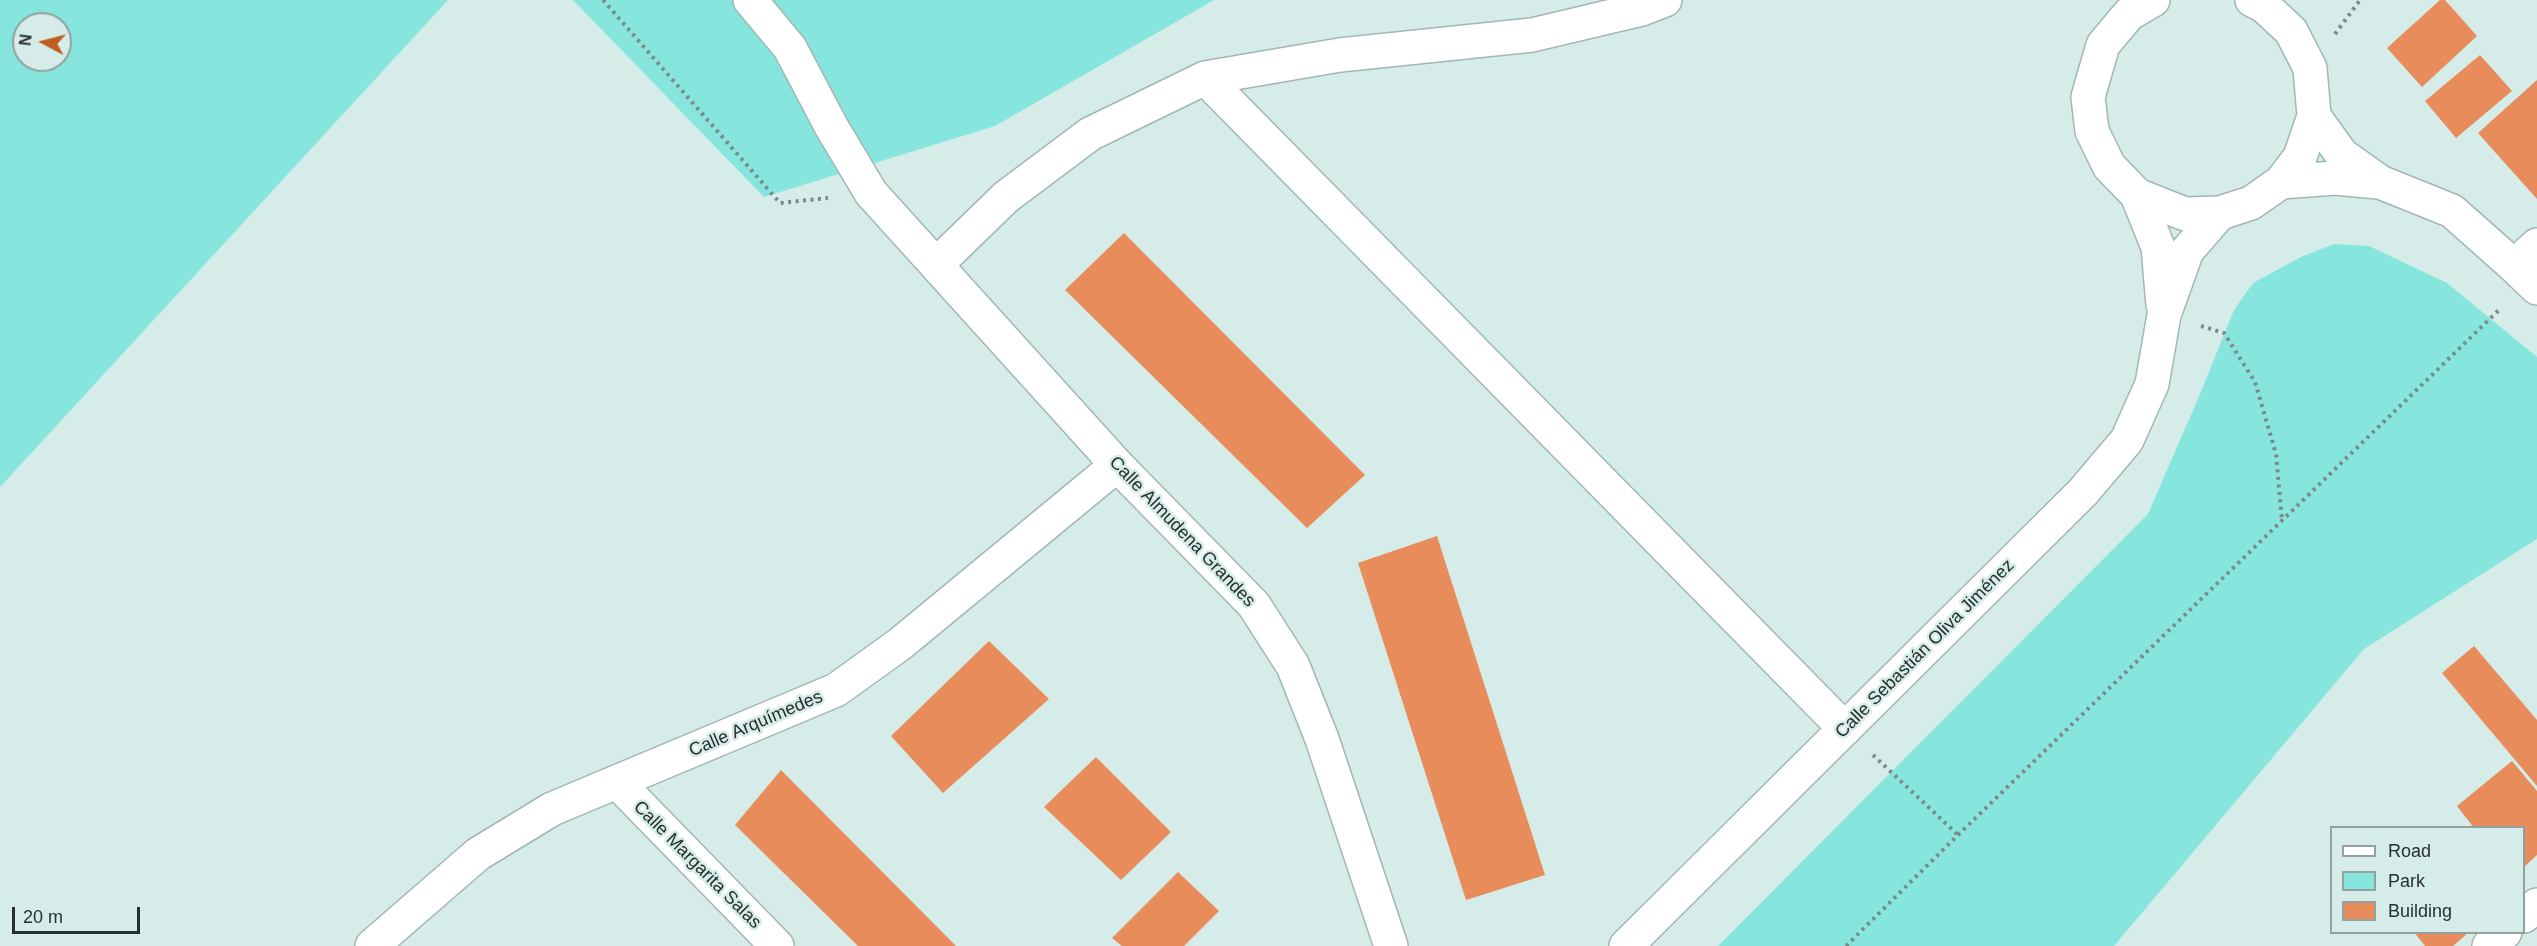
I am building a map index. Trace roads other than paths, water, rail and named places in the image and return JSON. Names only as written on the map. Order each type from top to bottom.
[{"type":"street","name":"Calle Almudena Grandes","points":[[750,0],[789,48],[831,126],[871,193],[1117,465],[1254,605],[1293,666],[1322,739],[1391,946]]},
{"type":"street","points":[[936,266],[1006,197],[1090,134],[1205,78],[1340,55],[1532,35],[1642,9],[1665,0]]},
{"type":"street","points":[[2137,5],[2103,45],[2088,97],[2092,132],[2109,166],[2137,195],[2185,214],[2220,213],[2251,203],[2281,182],[2300,157],[2314,116],[2310,68],[2291,31],[2264,6],[2252,0]]},
{"type":"street","points":[[1205,78],[1845,729]]},
{"type":"street","points":[[2314,116],[2342,155],[2380,182],[2452,211],[2530,270]]},
{"type":"street","points":[[2281,182],[2335,178],[2380,182]]},
{"type":"street","name":"Calle Sebastián Oliva Jiménez","points":[[2137,195],[2158,247],[2164,315]]},
{"type":"street","name":"Calle Sebastián Oliva Jiménez","points":[[1626,946],[2083,492],[2127,440],[2152,384],[2164,315],[2187,251],[2220,213]]},
{"type":"street","name":"Calle Arquímedes","points":[[372,946],[478,854],[552,809],[836,690],[900,644],[1117,465]]},
{"type":"street","name":"Calle Margarita Salas","points":[[618,783],[777,946]]},
{"type":"street","points":[[2525,914],[2537,904]]},
{"type":"street","points":[[2489,946],[2504,934]]}]
